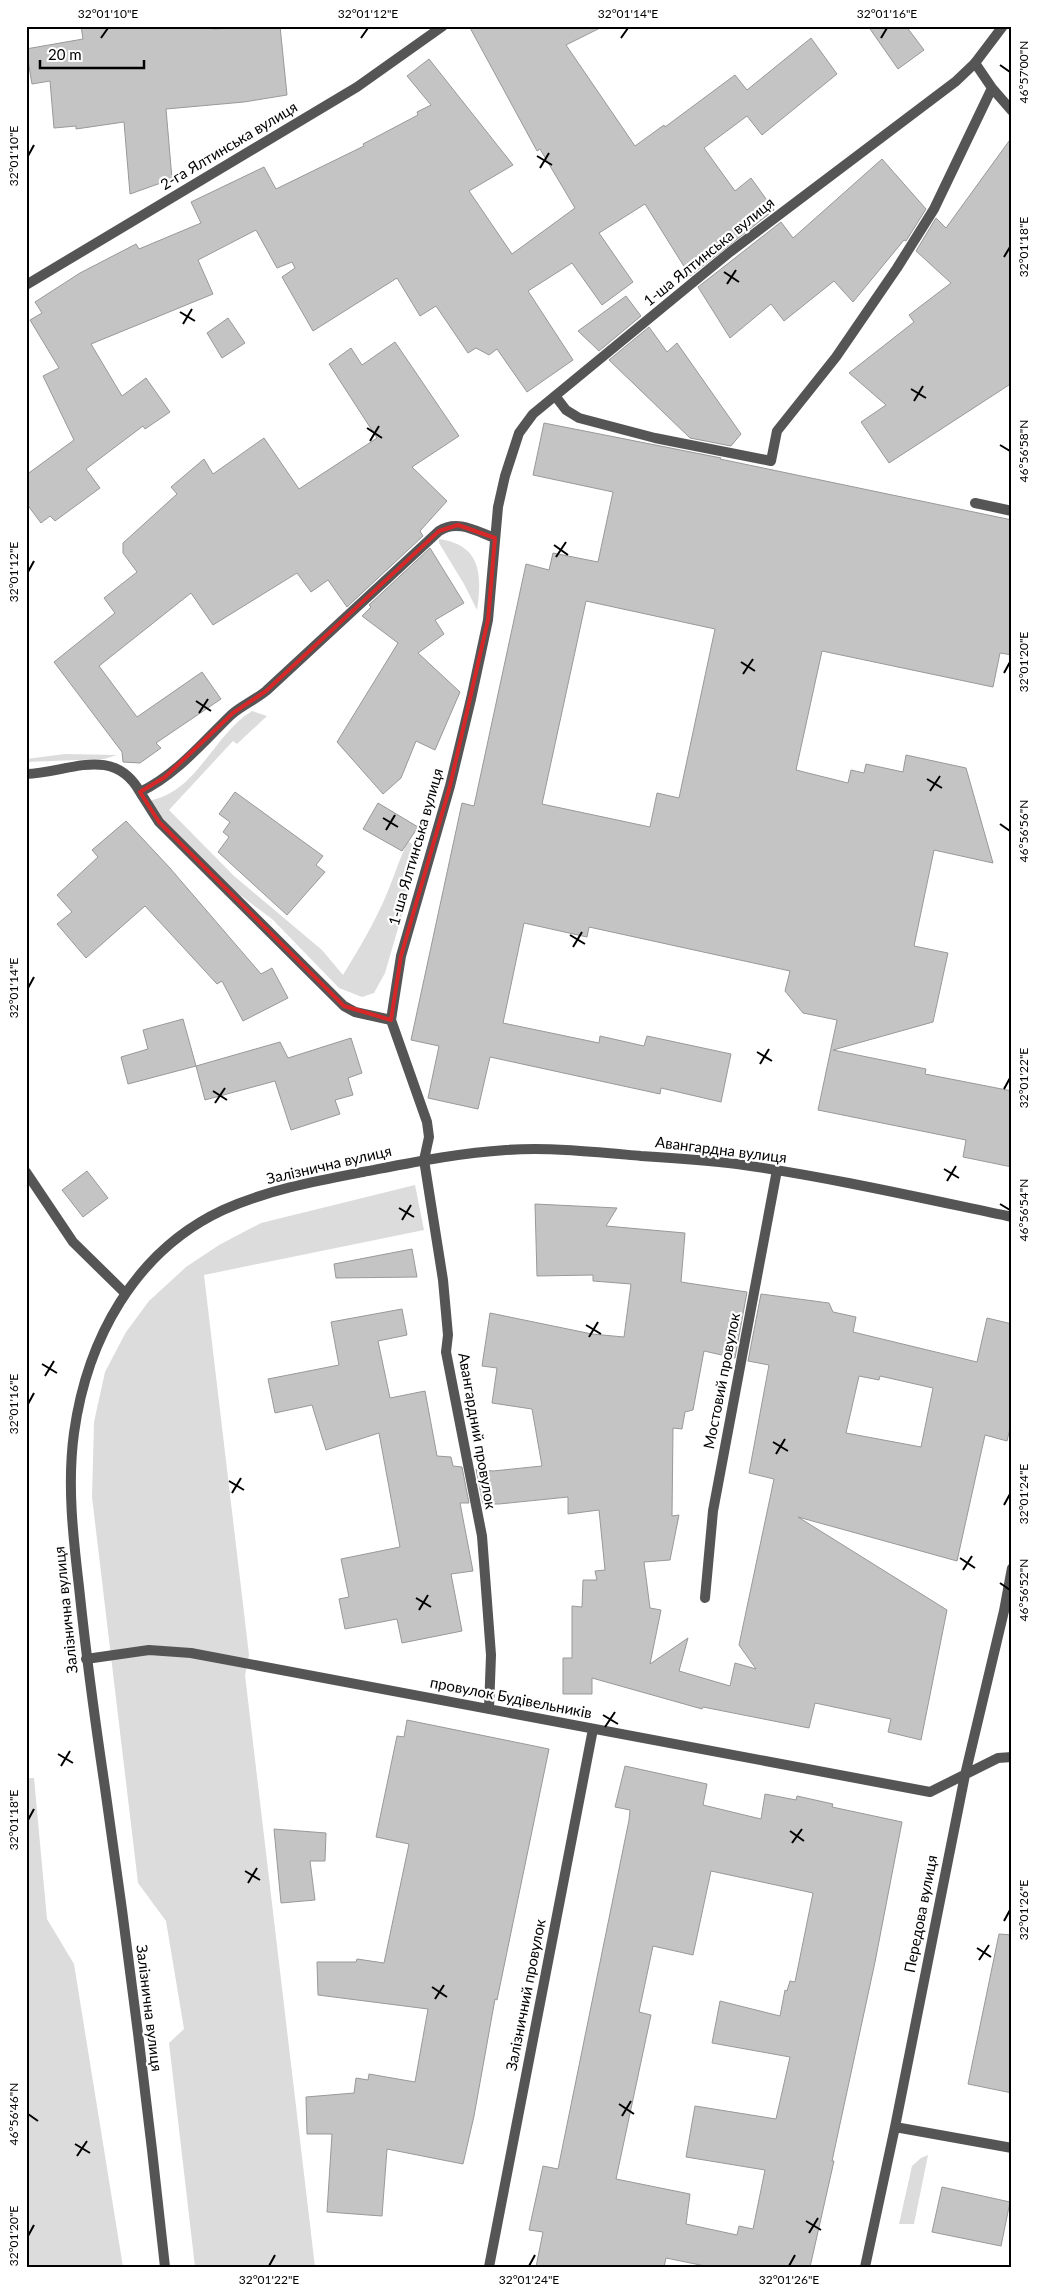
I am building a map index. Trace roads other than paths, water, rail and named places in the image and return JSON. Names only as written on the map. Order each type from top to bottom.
[{"type":"street","name":"2-га Ялтинська вулиця","points":[[26,285],[356,87],[443,26]]},
{"type":"street","name":"1-ша Ялтинська вулиця","points":[[424,1160],[429,1137],[427,1122],[391,1020],[400,956],[450,786],[471,699],[488,620],[498,507],[505,476],[519,433],[533,414],[730,252],[955,82],[975,63],[1003,26]]},
{"type":"street","points":[[975,63],[992,88],[1012,111]]},
{"type":"street","points":[[556,397],[566,410],[579,418],[655,438],[771,461],[777,431],[836,357],[897,268],[934,209],[992,88]]},
{"type":"street","points":[[975,503],[1012,511]]},
{"type":"street","points":[[140,792],[165,777],[233,713],[266,691],[439,531],[450,525],[458,525],[495,538]]},
{"type":"street","points":[[26,774],[46,773],[81,764],[95,764],[124,772],[133,779],[149,809],[159,822],[344,1006],[355,1012],[391,1020]]},
{"type":"street","name":"Авангардна вулиця","points":[[424,1160],[480,1152],[545,1150],[723,1162],[777,1170],[1012,1217]]},
{"type":"street","name":"Залізнична вулиця","points":[[165,2267],[109,1815],[86,1659],[71,1512],[71,1462],[74,1433],[90,1367],[101,1336],[125,1292],[152,1261],[179,1237],[201,1222],[226,1209],[271,1193],[316,1181],[424,1160]]},
{"type":"street","name":"Авангардний провулок","points":[[424,1160],[443,1280],[448,1335],[446,1352],[482,1536],[491,1655],[489,1709]]},
{"type":"street","name":"Мостовий провулок","points":[[705,1598],[714,1505],[777,1170]]},
{"type":"street","points":[[26,1172],[73,1242],[125,1292]]},
{"type":"street","name":"Передова вулиця","points":[[865,2267],[895,2127],[965,1775],[1004,1611],[1012,1568]]},
{"type":"street","name":"провулок Будівельників","points":[[86,1659],[149,1650],[191,1653],[930,1792],[998,1758],[1012,1757]]},
{"type":"street","name":"Залізничний провулок","points":[[489,2267],[592,1729]]},
{"type":"street","points":[[895,2127],[1012,2148]]}]
